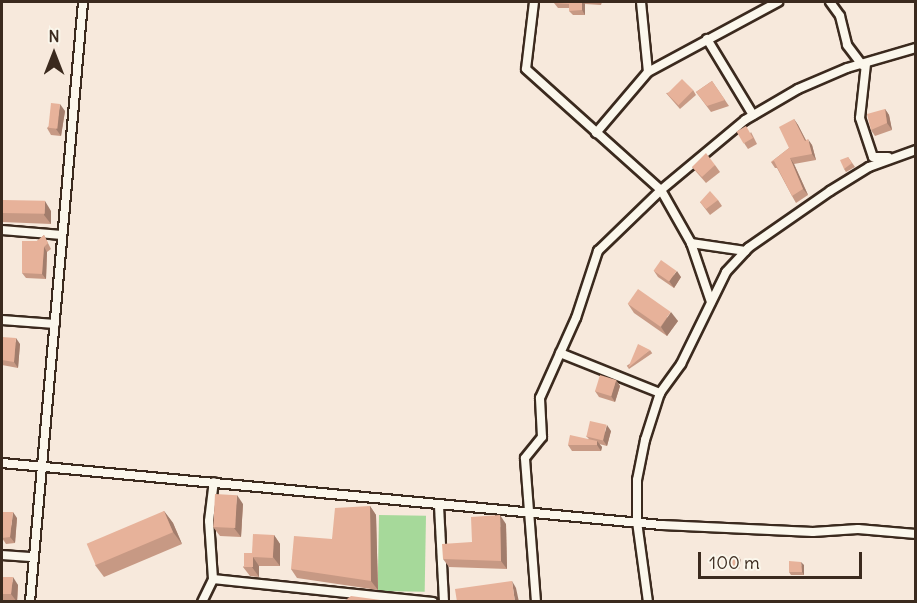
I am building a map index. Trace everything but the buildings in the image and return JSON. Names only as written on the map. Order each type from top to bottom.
[{"type":"street","points":[[30,602],[83,2]]},
{"type":"street","points":[[534,2],[526,69],[661,190],[690,243],[711,302]]},
{"type":"street","points":[[641,2],[648,72]]},
{"type":"street","points":[[596,133],[648,72],[778,2]]},
{"type":"street","points":[[830,2],[840,16],[847,45],[864,64],[860,118],[873,157],[891,158]]},
{"type":"street","points":[[707,39],[753,115]]},
{"type":"street","points":[[536,602],[525,458],[542,437],[540,398],[560,353],[598,251],[661,190],[753,115],[798,89],[915,48]]},
{"type":"street","points":[[648,602],[637,522],[637,480],[660,393],[681,364],[726,272],[745,251],[830,190],[891,158],[915,150]]},
{"type":"street","points":[[2,230],[62,235]]},
{"type":"street","points":[[690,243],[745,251]]},
{"type":"street","points":[[2,320],[55,324]]},
{"type":"street","points":[[560,353],[660,393]]},
{"type":"street","points":[[2,463],[42,469],[214,482],[439,506],[637,522],[915,534]]},
{"type":"street","points":[[202,602],[213,579],[208,521],[214,482]]},
{"type":"street","points":[[439,506],[444,602]]},
{"type":"street","points":[[2,555],[33,557]]},
{"type":"street","points":[[213,579],[433,602]]},
{"type":"green space","points":[[379,515],[426,516],[425,592],[378,591]]}]
